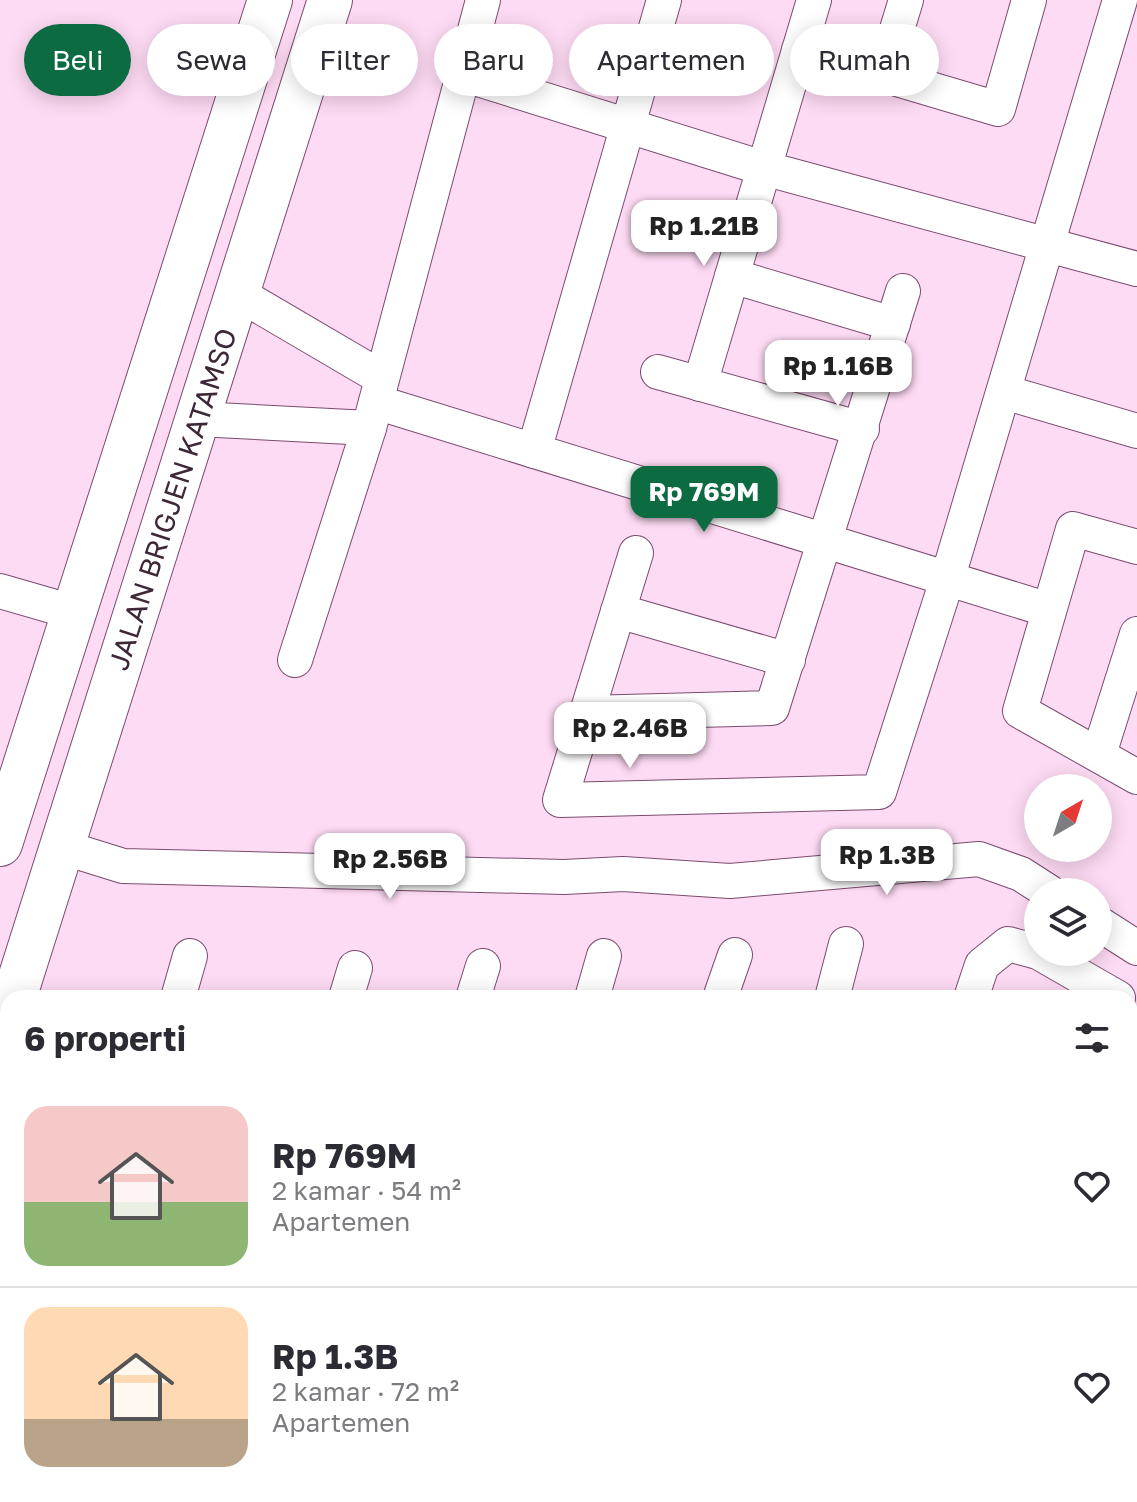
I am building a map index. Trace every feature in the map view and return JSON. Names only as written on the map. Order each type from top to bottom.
[{"type":"highway","name":"JALAN BRIGJEN KATAMSO","points":[[0,844],[270,0]]},
{"type":"highway","name":"JALAN BRIGJEN KATAMSO","points":[[17,990],[330,0]]},
{"type":"street","points":[[476,24],[483,0]]},
{"type":"street","points":[[534,451],[664,0]]},
{"type":"street","points":[[807,24],[814,0]]},
{"type":"street","points":[[899,24],[906,0]]},
{"type":"street","points":[[939,92],[998,109],[1029,0]]},
{"type":"street","points":[[636,553],[560,800],[879,792],[947,580],[1120,0]]},
{"type":"street","points":[[700,384],[790,80]]},
{"type":"street","points":[[295,660],[376,403],[456,96]]},
{"type":"street","points":[[533,96],[763,168],[1137,269]]},
{"type":"street","points":[[732,276],[893,324]]},
{"type":"street","points":[[586,713],[772,708],[827,541],[903,291]]},
{"type":"street","points":[[237,293],[376,403],[1049,610]]},
{"type":"street","points":[[658,372],[862,429]]},
{"type":"street","points":[[1004,392],[1137,431]]},
{"type":"street","points":[[197,419],[376,403]]},
{"type":"street","points":[[1137,547],[1073,529],[1020,711],[1137,777]]},
{"type":"street","points":[[0,591],[76,613]]},
{"type":"street","points":[[618,611],[788,660]]},
{"type":"street","points":[[1099,754],[1137,634]]},
{"type":"street","points":[[62,847],[123,866],[564,877],[623,874],[730,881],[979,859],[1027,878]]},
{"type":"street","points":[[1112,932],[1137,948]]},
{"type":"street","points":[[834,990],[846,944]]},
{"type":"street","points":[[974,990],[982,965],[1008,944],[1038,952],[1104,990]]},
{"type":"street","points":[[723,990],[735,955]]},
{"type":"street","points":[[180,990],[190,956]]},
{"type":"street","points":[[594,990],[604,956]]},
{"type":"street","points":[[476,990],[483,966]]}]
